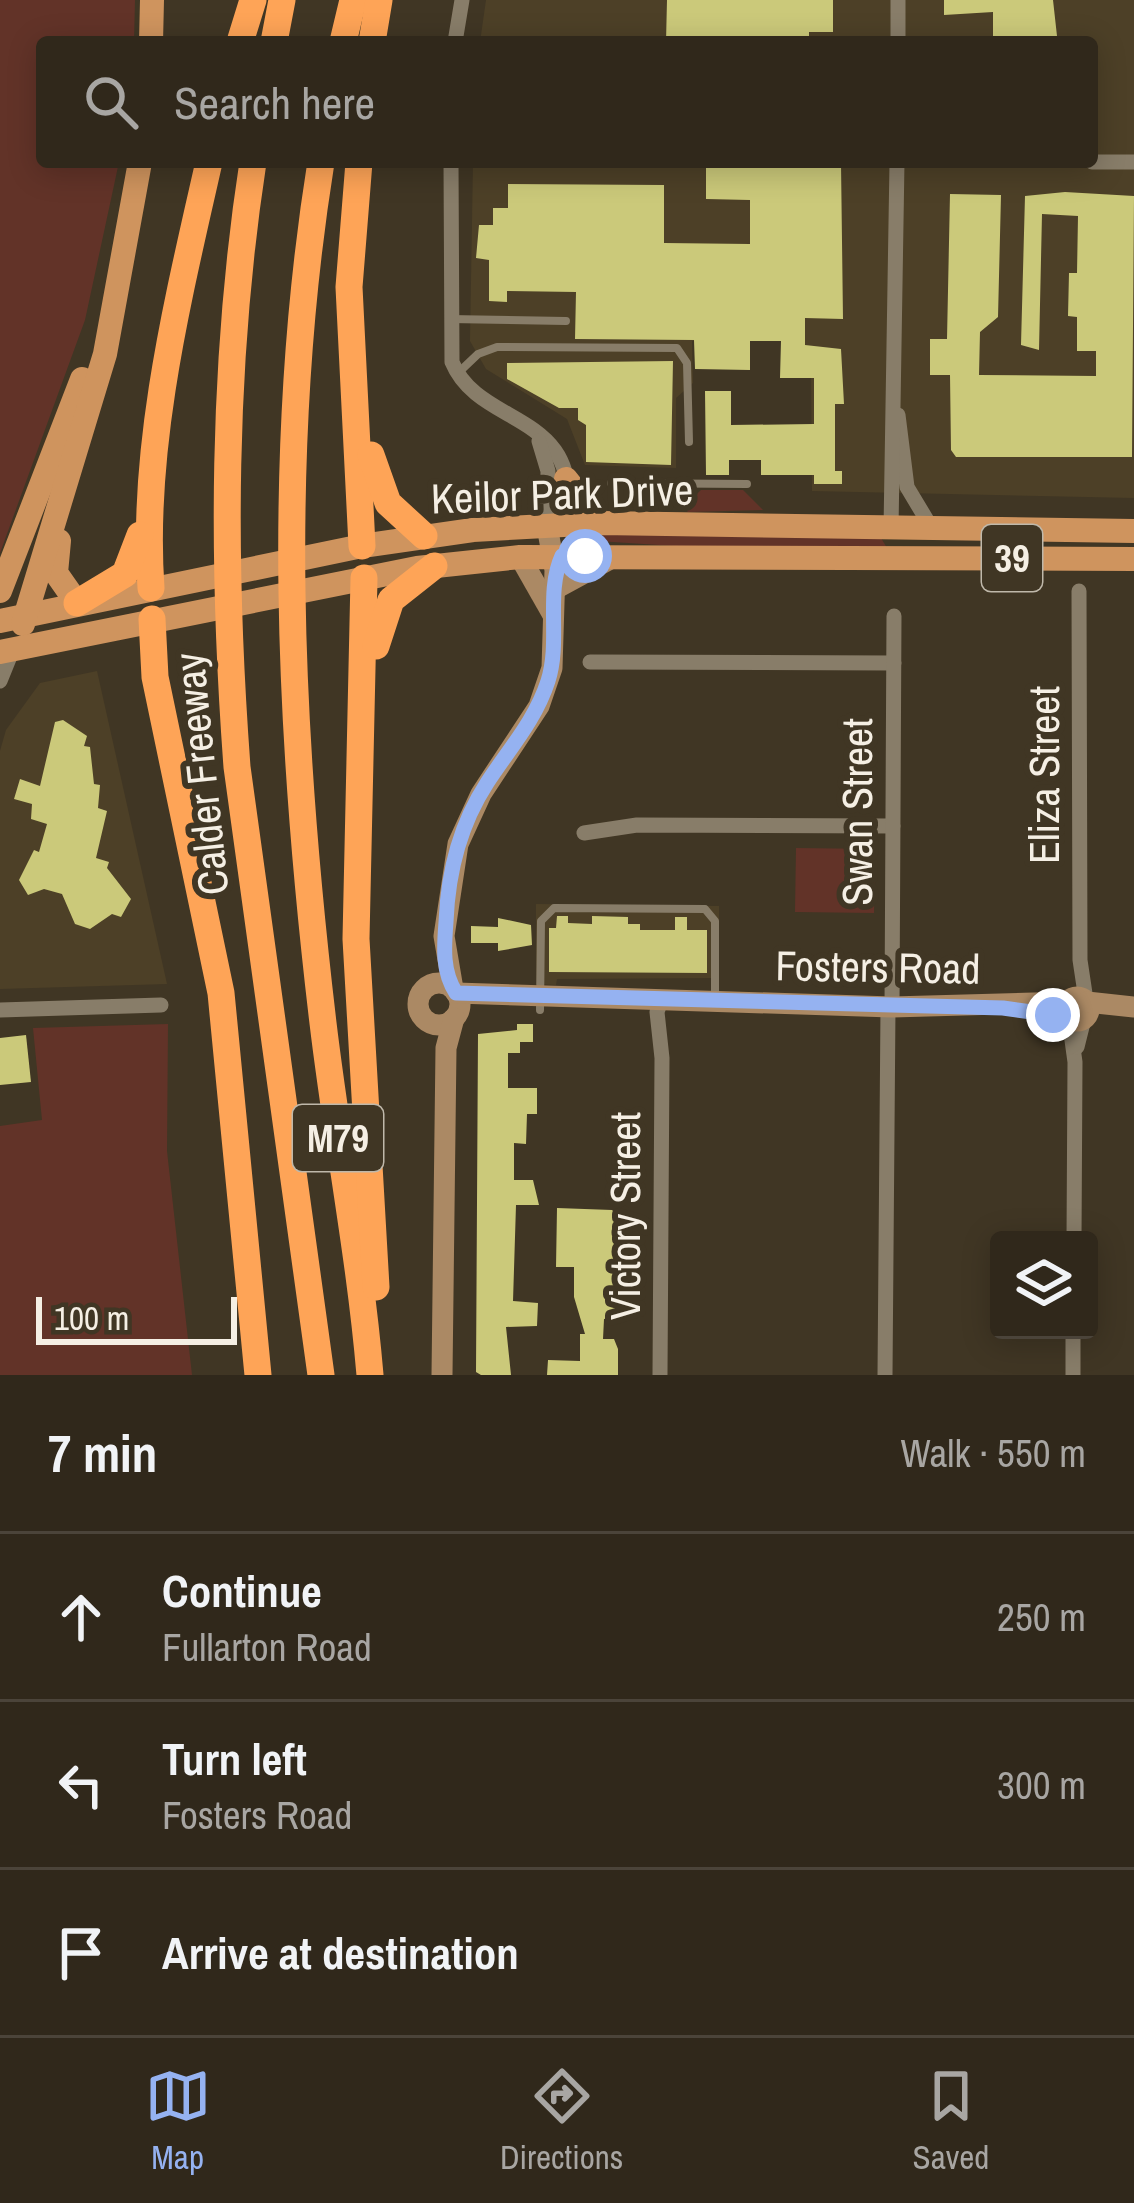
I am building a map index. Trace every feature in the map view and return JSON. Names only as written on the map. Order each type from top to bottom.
[{"type":"highway","points":[[242,36],[253,0]]},
{"type":"highway","points":[[275,36],[282,0]]},
{"type":"highway","points":[[344,36],[352,0]]},
{"type":"highway","points":[[374,36],[380,0]]},
{"type":"highway","points":[[77,603],[122,576],[132,562],[208,168]]},
{"type":"highway","name":"Calder Freeway","points":[[252,168],[229,386],[226,482],[237,767],[321,1375]]},
{"type":"highway","name":"M79","points":[[320,168],[295,393],[291,610],[310,901],[370,1375]]},
{"type":"highway","points":[[358,168],[350,358],[362,546]]},
{"type":"highway","points":[[353,217],[373,464],[397,516],[424,536]]},
{"type":"highway","points":[[151,588],[155,459]]},
{"type":"highway","points":[[358,766],[381,621],[398,591],[434,566]]},
{"type":"highway","points":[[364,578],[356,956],[380,1375]]},
{"type":"highway","points":[[152,619],[155,677],[221,993],[258,1375]]},
{"type":"highway","points":[[237,767],[242,874],[303,1375]]},
{"type":"main road","points":[[151,36],[152,0]]},
{"type":"main road","points":[[6,651],[27,614],[105,354],[139,168]]},
{"type":"main road","points":[[2,581],[81,382],[126,246]]},
{"type":"main road","points":[[72,456],[56,565],[61,582],[77,603]]},
{"type":"main road","points":[[566,479],[601,524]]},
{"type":"main road","name":"Keilor Park Drive","points":[[0,621],[424,536],[601,524],[1134,531]]},
{"type":"main road","points":[[444,1135],[434,1084],[435,1052],[418,1005],[444,936],[458,844],[481,794],[538,706],[552,668],[556,526]]},
{"type":"main road","points":[[891,529],[891,558]]},
{"type":"main road","points":[[362,546],[364,578]]},
{"type":"main road","points":[[520,557],[556,621]]},
{"type":"main road","name":"Keilor Park Drive","points":[[6,651],[364,578],[520,557],[556,568],[612,558],[1134,559]]},
{"type":"main road","points":[[151,588],[152,619]]},
{"type":"main road","points":[[442,1375],[446,1039],[455,1003],[444,936]]},
{"type":"main road","points":[[424,988],[442,983],[455,1003]]},
{"type":"main road","name":"Fosters Road","points":[[662,1007],[715,999],[752,1005]]},
{"type":"main road","points":[[423,1017],[435,1024],[455,1003]]},
{"type":"main road","name":"Fosters Road","points":[[455,1003],[1134,1008]]},
{"type":"street","points":[[456,36],[462,0]]},
{"type":"street","points":[[898,0],[898,36]]},
{"type":"street","points":[[1098,162],[1134,162]]},
{"type":"street","points":[[451,168],[449,353],[466,386],[531,428],[554,449],[566,479],[556,526]]},
{"type":"street","points":[[891,529],[897,168]]},
{"type":"street","points":[[894,400],[907,487],[933,530]]},
{"type":"street","points":[[531,428],[548,471],[556,526]]},
{"type":"street","name":"Eliza Street","points":[[1074,1231],[1080,960],[1079,591]]},
{"type":"street","name":"Swan Street","points":[[885,1375],[894,616]]},
{"type":"street","points":[[0,681],[6,651]]},
{"type":"street","points":[[590,662],[894,663]]},
{"type":"street","points":[[584,832],[637,826],[893,826]]},
{"type":"street","points":[[0,1010],[161,1005]]},
{"type":"street","name":"Victory Street","points":[[660,1375],[662,1007]]},
{"type":"street","points":[[1073,1339],[1073,1375]]},
{"type":"lane","points":[[448,320],[566,321]]},
{"type":"lane","points":[[458,374],[478,354],[497,347],[677,348],[687,363],[689,442]]},
{"type":"lane","points":[[611,483],[747,484]]},
{"type":"lane","points":[[540,1004],[545,911],[705,909],[714,918],[715,999]]},
{"type":"shaded area","points":[[0,0],[135,0],[134,36],[36,36],[36,168],[118,168],[85,320],[0,553]]},
{"type":"shaded area","points":[[486,0],[1134,0],[1134,498],[812,491],[811,372],[780,338],[692,341],[693,383],[676,398],[676,468],[585,465],[567,419],[486,369],[470,341],[473,168],[1098,168],[1098,36],[481,36]]},
{"type":"shaded area","points":[[701,490],[743,490],[763,510],[688,512],[683,507]]},
{"type":"shaded area","points":[[593,534],[881,538],[887,548],[720,549],[582,540]]},
{"type":"shaded area","points":[[97,671],[167,984],[0,989],[0,751],[6,730],[40,683]]},
{"type":"shaded area","points":[[796,848],[875,849],[874,913],[795,912]]},
{"type":"shaded area","points":[[536,904],[719,906],[719,978],[557,979],[556,985],[536,984]]},
{"type":"shaded area","points":[[168,1024],[167,1151],[192,1375],[0,1375],[0,1126],[42,1120],[33,1028]]},
{"type":"building","points":[[667,0],[833,0],[833,32],[666,36]]},
{"type":"building","points":[[944,0],[1053,0],[1057,36],[993,36],[993,12],[944,15]]},
{"type":"building","points":[[706,168],[841,168],[843,319],[805,318],[805,345],[841,349],[844,404],[835,404],[835,471],[842,471],[842,484],[814,484],[814,475],[761,475],[761,460],[729,460],[729,475],[706,475],[705,391],[731,391],[731,425],[814,424],[814,378],[780,378],[781,341],[750,341],[750,370],[695,369],[694,340],[575,339],[576,292],[507,291],[507,302],[489,301],[489,260],[476,258],[479,225],[493,225],[493,208],[508,208],[508,184],[664,185],[664,243],[750,244],[750,200],[706,199]]},
{"type":"building","points":[[1065,192],[1134,196],[1132,457],[956,457],[951,450],[950,375],[930,375],[930,339],[947,339],[950,194],[1001,195],[998,317],[980,332],[979,375],[1096,376],[1096,351],[1077,351],[1077,317],[1068,316],[1069,273],[1077,273],[1078,216],[1042,214],[1039,350],[1021,345],[1025,196]]},
{"type":"building","points":[[673,361],[671,465],[586,462],[586,425],[578,420],[578,408],[559,408],[507,379],[507,363]]},
{"type":"building","points":[[63,720],[87,736],[84,746],[90,747],[94,784],[100,785],[98,808],[107,811],[96,858],[109,862],[107,868],[131,899],[121,917],[112,914],[90,929],[75,924],[62,894],[44,889],[28,895],[19,880],[34,850],[39,852],[47,824],[31,819],[32,804],[14,799],[20,779],[40,786],[55,722]]},
{"type":"building","points":[[557,916],[568,916],[568,923],[592,924],[592,916],[628,917],[628,924],[640,924],[640,930],[675,930],[675,917],[687,917],[687,930],[707,930],[707,973],[549,972],[549,928],[556,928]]},
{"type":"building","points":[[498,918],[531,925],[532,945],[498,951],[498,943],[471,943],[471,926],[498,927]]},
{"type":"building","points":[[517,1024],[533,1024],[533,1042],[520,1042],[520,1053],[508,1053],[508,1088],[537,1088],[537,1114],[527,1114],[526,1144],[514,1143],[514,1180],[533,1180],[539,1205],[516,1205],[513,1301],[538,1303],[537,1326],[506,1327],[511,1375],[481,1375],[476,1372],[478,1034],[517,1030]]},
{"type":"building","points":[[26,1035],[31,1082],[0,1085],[0,1038]]},
{"type":"building","points":[[557,1208],[612,1210],[618,1216],[620,1298],[614,1297],[618,1317],[604,1319],[603,1339],[614,1339],[618,1375],[547,1375],[548,1360],[580,1361],[580,1334],[585,1334],[574,1297],[574,1267],[556,1267]]},
{"type":"route","points":[[585,556],[562,556],[555,570],[555,644],[543,694],[522,735],[481,794],[458,844],[447,890],[444,936],[448,980],[456,993],[713,999],[752,1005],[1003,1008],[1053,1015]]}]
